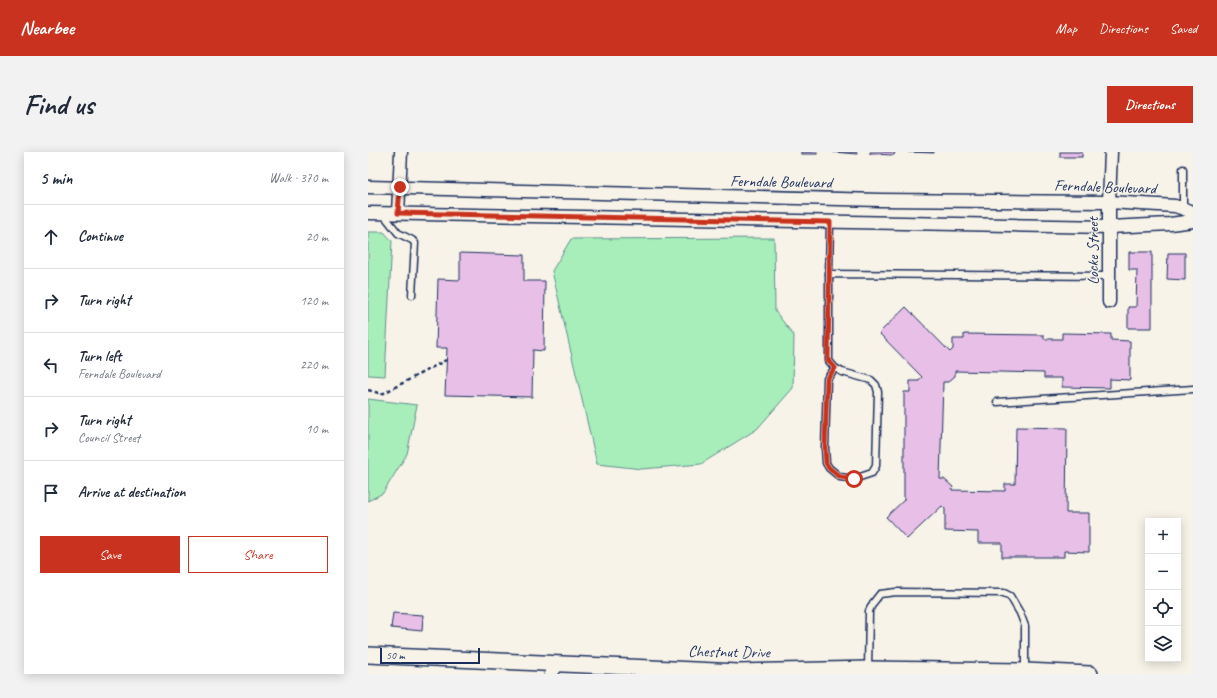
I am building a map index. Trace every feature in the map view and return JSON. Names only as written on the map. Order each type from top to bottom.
[{"type":"street","points":[[398,213],[401,152]]},
{"type":"street","name":"Locke Street","points":[[1109,302],[1111,152]]},
{"type":"street","name":"Ferndale Boulevard","points":[[368,187],[880,200],[1110,202],[1174,206],[1188,210]]},
{"type":"street","points":[[368,213],[1110,227],[1170,224],[1193,221]]},
{"type":"street","name":"Chestnut Drive","points":[[368,655],[554,669],[739,673],[868,669],[1025,671],[1090,674]]},
{"type":"lane","points":[[1183,169],[1188,210]]},
{"type":"lane","points":[[382,213],[398,233],[415,243],[412,295]]},
{"type":"lane","points":[[830,222],[828,360],[835,368],[842,372],[871,380],[876,385],[878,392],[876,466],[872,473],[854,479],[840,477],[829,468],[826,463],[827,379],[835,368]]},
{"type":"lane","points":[[829,274],[1109,276]]},
{"type":"lane","points":[[998,402],[1193,389]]},
{"type":"lane","points":[[868,669],[869,611],[880,594],[896,592],[1004,593],[1010,596],[1020,613],[1025,626],[1025,671]]},
{"type":"path","points":[[368,390],[382,394],[446,360]]},
{"type":"green space","points":[[368,232],[384,232],[392,241],[385,376],[368,375]]},
{"type":"green space","points":[[774,238],[775,311],[794,336],[793,388],[757,429],[701,464],[642,469],[597,464],[552,271],[571,239]]},
{"type":"green space","points":[[368,399],[417,405],[407,454],[383,493],[368,501]]},
{"type":"building","points":[[801,152],[817,152],[817,154],[801,154]]},
{"type":"building","points":[[833,152],[857,152],[857,154]]},
{"type":"building","points":[[870,152],[895,152],[894,155],[870,154]]},
{"type":"building","points":[[908,152],[934,152],[934,153]]},
{"type":"building","points":[[1060,152],[1082,152],[1082,157],[1060,157]]},
{"type":"building","points":[[1129,252],[1152,252],[1152,328],[1128,328],[1128,307],[1136,307],[1137,270],[1129,270]]},
{"type":"building","points":[[460,253],[524,255],[524,281],[545,281],[544,351],[533,350],[532,397],[445,395],[447,348],[436,348],[438,279],[460,280]]},
{"type":"building","points":[[1168,253],[1185,253],[1185,280],[1167,279]]},
{"type":"building","points":[[906,307],[950,352],[953,349],[953,339],[964,339],[964,334],[1044,335],[1044,339],[1062,339],[1062,333],[1111,334],[1111,340],[1130,341],[1130,380],[1110,379],[1110,388],[1062,387],[1062,378],[1044,378],[1044,373],[955,371],[955,376],[948,382],[943,382],[940,479],[944,479],[953,487],[952,490],[1005,491],[1005,484],[1015,484],[1016,427],[1067,428],[1066,513],[1089,513],[1089,552],[1064,551],[1064,557],[1002,557],[1002,543],[978,543],[978,532],[945,531],[945,509],[942,506],[907,539],[886,517],[904,500],[904,392],[910,392],[910,381],[919,381],[922,377],[879,333]]},
{"type":"building","points":[[393,613],[423,615],[422,631],[391,628]]},
{"type":"route","points":[[400,187],[398,213],[830,222],[828,360],[835,368],[827,379],[826,463],[829,468],[840,477],[854,479]]}]
